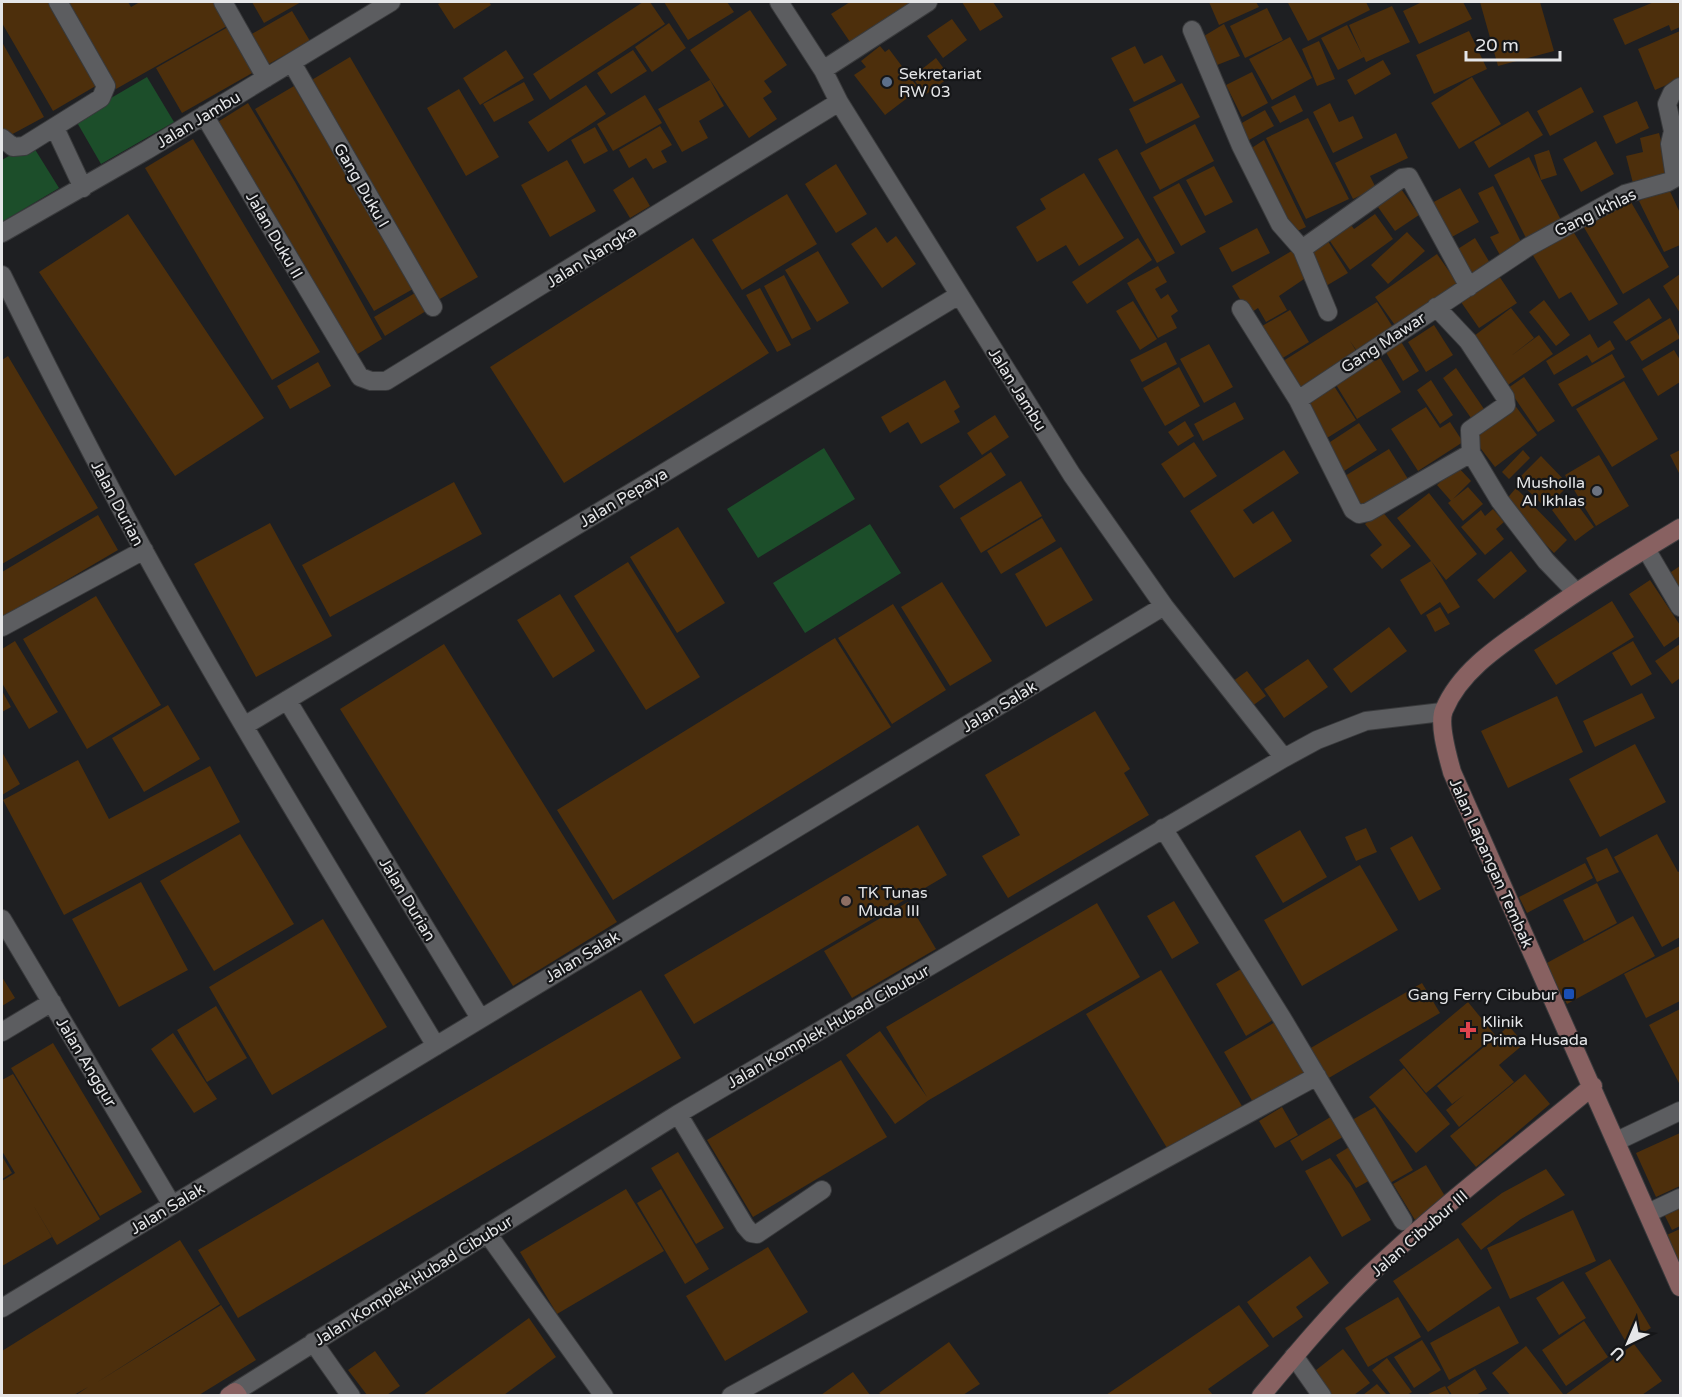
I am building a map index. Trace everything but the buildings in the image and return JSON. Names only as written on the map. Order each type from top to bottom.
[{"type":"street","points":[[2,138],[13,147],[24,146],[101,98],[106,86],[58,2]]},
{"type":"street","points":[[223,2],[266,78]]},
{"type":"street","name":"Jalan Jambu","points":[[2,233],[82,188],[391,2]]},
{"type":"street","name":"Jalan Jambu","points":[[779,2],[823,70],[839,102],[958,295],[1072,475],[1164,606],[1284,758]]},
{"type":"street","points":[[823,70],[928,2]]},
{"type":"street","points":[[1192,30],[1241,146],[1280,224],[1302,249],[1328,312]]},
{"type":"street","name":"Gang Duku I","points":[[292,63],[433,307]]},
{"type":"street","name":"Gang Ikhlas","points":[[1436,307],[1527,247],[1575,220],[1625,194],[1675,178],[1670,144],[1673,131],[1667,104],[1672,93],[1680,87]]},
{"type":"street","name":"Jalan Nangka","points":[[346,356],[360,377],[371,381],[386,381],[394,377],[839,102]]},
{"type":"street","name":"Jalan Duku II","points":[[204,114],[346,356]]},
{"type":"street","points":[[55,128],[82,188]]},
{"type":"street","points":[[1302,249],[1402,178],[1409,177],[1469,287]]},
{"type":"street","name":"Jalan Durian","points":[[2,275],[80,432],[144,550],[244,726],[436,1046]]},
{"type":"street","name":"Jalan Pepaya","points":[[287,700],[958,295]]},
{"type":"street","name":"Gang Mawar","points":[[1298,400],[1436,307],[1468,341],[1505,398],[1506,405],[1470,430],[1471,453]]},
{"type":"street","points":[[1241,309],[1298,400],[1353,510],[1359,514],[1368,512],[1471,453],[1517,524],[1546,561],[1576,592]]},
{"type":"street","points":[[1442,712],[1455,689],[1476,666],[1507,640],[1576,592],[1680,528]]},
{"type":"street","points":[[1646,549],[1680,607]]},
{"type":"street","points":[[2,627],[144,550]]},
{"type":"street","name":"Jalan Salak","points":[[2,1308],[1164,606]]},
{"type":"street","points":[[244,726],[287,700]]},
{"type":"street","name":"Jalan Durian","points":[[287,700],[480,1018]]},
{"type":"street","name":"Jalan Komplek Hubad Cibubur","points":[[234,1394],[313,1342],[678,1114],[1284,758],[1317,740],[1365,721],[1442,712]]},
{"type":"street","name":"Jalan Lapangan Tembak","points":[[1442,712],[1444,743],[1452,772],[1593,1086],[1680,1287]]},
{"type":"street","points":[[1163,828],[1404,1221]]},
{"type":"street","name":"Jalan Anggur","points":[[2,919],[172,1204]]},
{"type":"street","points":[[2,1032],[52,1002]]},
{"type":"street","points":[[731,1395],[1317,1076]]},
{"type":"street","name":"Jalan Cibubur III","points":[[1261,1395],[1334,1311],[1371,1274],[1593,1086]]},
{"type":"street","points":[[1617,1141],[1680,1111]]},
{"type":"street","points":[[678,1114],[751,1233],[757,1234],[822,1190]]},
{"type":"street","points":[[1647,1213],[1680,1198]]},
{"type":"street","points":[[487,1233],[604,1395]]},
{"type":"street","points":[[313,1342],[351,1395]]},
{"type":"street","points":[[1294,1356],[1322,1395]]},
{"type":"green space","points":[[147,77],[174,122],[101,164],[75,119]]},
{"type":"green space","points":[[31,143],[59,188],[2,222],[2,160]]},
{"type":"green space","points":[[824,448],[855,499],[758,558],[727,509]]},
{"type":"green space","points":[[870,524],[901,573],[805,633],[773,583]]},
{"type":"place","name":"Sekretariat RW 03","points":[[887,82]]},
{"type":"place","name":"Musholla Al Ikhlas","points":[[1597,491]]},
{"type":"place","name":"TK Tunas Muda III","points":[[846,901]]},
{"type":"place","name":"Gang Ferry Cibubur","points":[[1569,994]]},
{"type":"place","name":"Klinik Prima Husada","points":[[1468,1030]]}]
